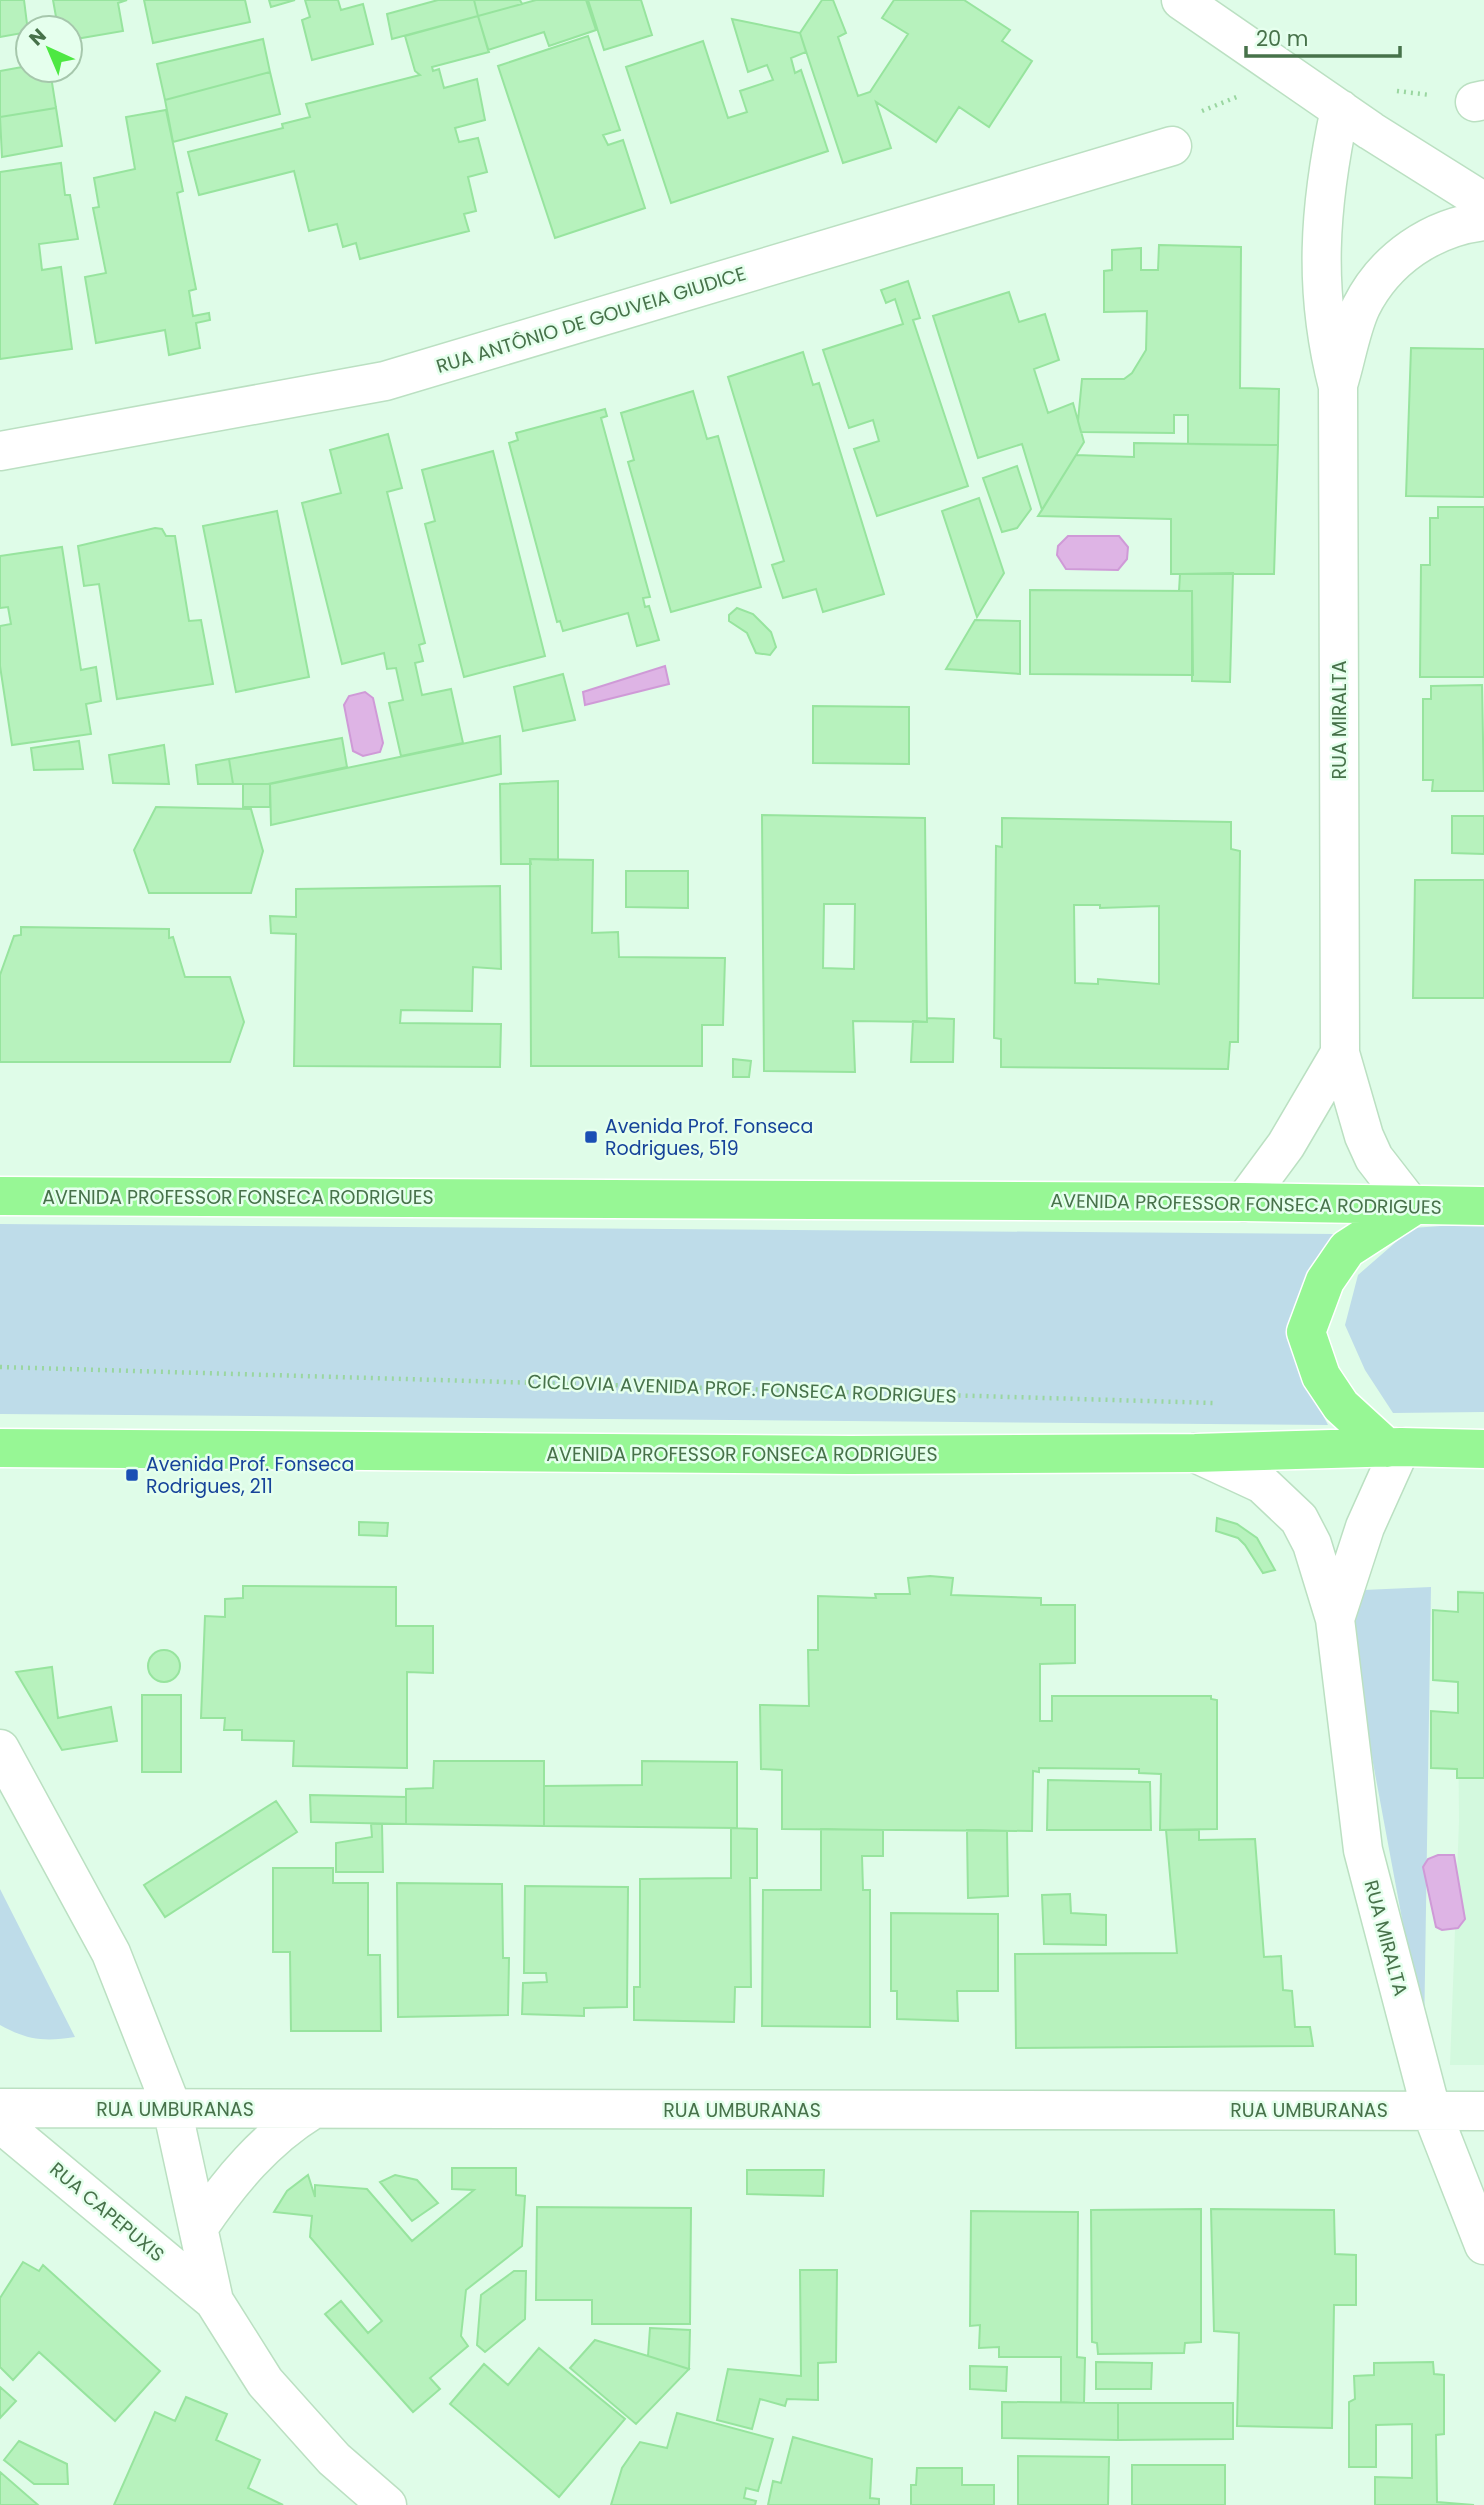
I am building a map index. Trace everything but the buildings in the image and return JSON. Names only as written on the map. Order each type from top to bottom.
[{"type":"highway","name":"AVENIDA PROFESSOR FONSECA RODRIGUES","points":[[0,1196],[1244,1202],[1412,1207],[1484,1206]]},
{"type":"highway","points":[[1394,1448],[1341,1406],[1321,1376],[1306,1332],[1325,1280],[1347,1249],[1412,1207]]},
{"type":"highway","name":"AVENIDA PROFESSOR FONSECA RODRIGUES","points":[[0,1448],[850,1455],[1195,1454],[1394,1448],[1484,1449]]},
{"type":"street","points":[[1181,0],[1339,109],[1484,202]]},
{"type":"street","name":"RUA MIRALTA","points":[[1339,109],[1329,158],[1319,253],[1325,338],[1338,387],[1340,1053],[1369,1147],[1387,1178],[1412,1207]]},
{"type":"street","name":"RUA ANTÔNIO DE GOUVEIA GIUDICE","points":[[0,451],[386,382],[1172,146]]},
{"type":"street","name":"RUA MIRALTA","points":[[1338,387],[1360,309],[1396,261],[1422,240],[1459,224],[1484,221]]},
{"type":"street","points":[[1244,1202],[1286,1145],[1340,1053]]},
{"type":"street","name":"RUA MIRALTA","points":[[1335,1619],[1394,1448]]},
{"type":"street","name":"RUA MIRALTA","points":[[1195,1454],[1246,1474],[1284,1502],[1299,1519],[1312,1544],[1335,1619],[1363,1850],[1430,2110],[1484,2245]]},
{"type":"street","name":"RUA CAPEPUXIS","points":[[0,1749],[111,1954],[172,2108],[214,2301]]},
{"type":"street","name":"RUA UMBURANAS","points":[[0,2108],[1484,2111]]},
{"type":"street","points":[[199,2227],[256,2153],[313,2110]]},
{"type":"street","name":"RUA CAPEPUXIS","points":[[0,2123],[214,2301],[265,2382],[334,2459],[387,2505]]},
{"type":"path","name":"CICLOVIA AVENIDA PROF. FONSECA RODRIGUES","points":[[0,1367],[1215,1403]]},
{"type":"shaded area","points":[[1068,536],[1119,536],[1128,547],[1127,559],[1118,570],[1066,569],[1057,555],[1058,546]]},
{"type":"shaded area","points":[[665,666],[669,684],[585,705],[583,692]]},
{"type":"shaded area","points":[[365,692],[373,698],[383,743],[380,752],[363,756],[353,751],[344,705],[349,696]]},
{"type":"shaded area","points":[[1484,1223],[1484,1412],[1393,1413],[1365,1370],[1345,1325],[1358,1275],[1412,1228]]},
{"type":"shaded area","points":[[0,1224],[1335,1234],[1314,1268],[1304,1378],[1328,1425],[0,1414]]},
{"type":"shaded area","points":[[1431,1587],[1424,2037],[1341,1591]]},
{"type":"shaded area","points":[[1457,1590],[1484,1590],[1484,2065],[1450,2065],[1459,1821]]},
{"type":"shaded area","points":[[1438,1855],[1454,1855],[1465,1919],[1458,1928],[1442,1930],[1436,1927],[1423,1867],[1428,1859]]},
{"type":"shaded area","points":[[0,1889],[75,2037],[36,2038],[0,2025]]},
{"type":"place","name":"Avenida Prof. Fonseca Rodrigues, 519","points":[[591,1137]]},
{"type":"place","name":"Avenida Prof. Fonseca Rodrigues, 211","points":[[132,1475]]}]
